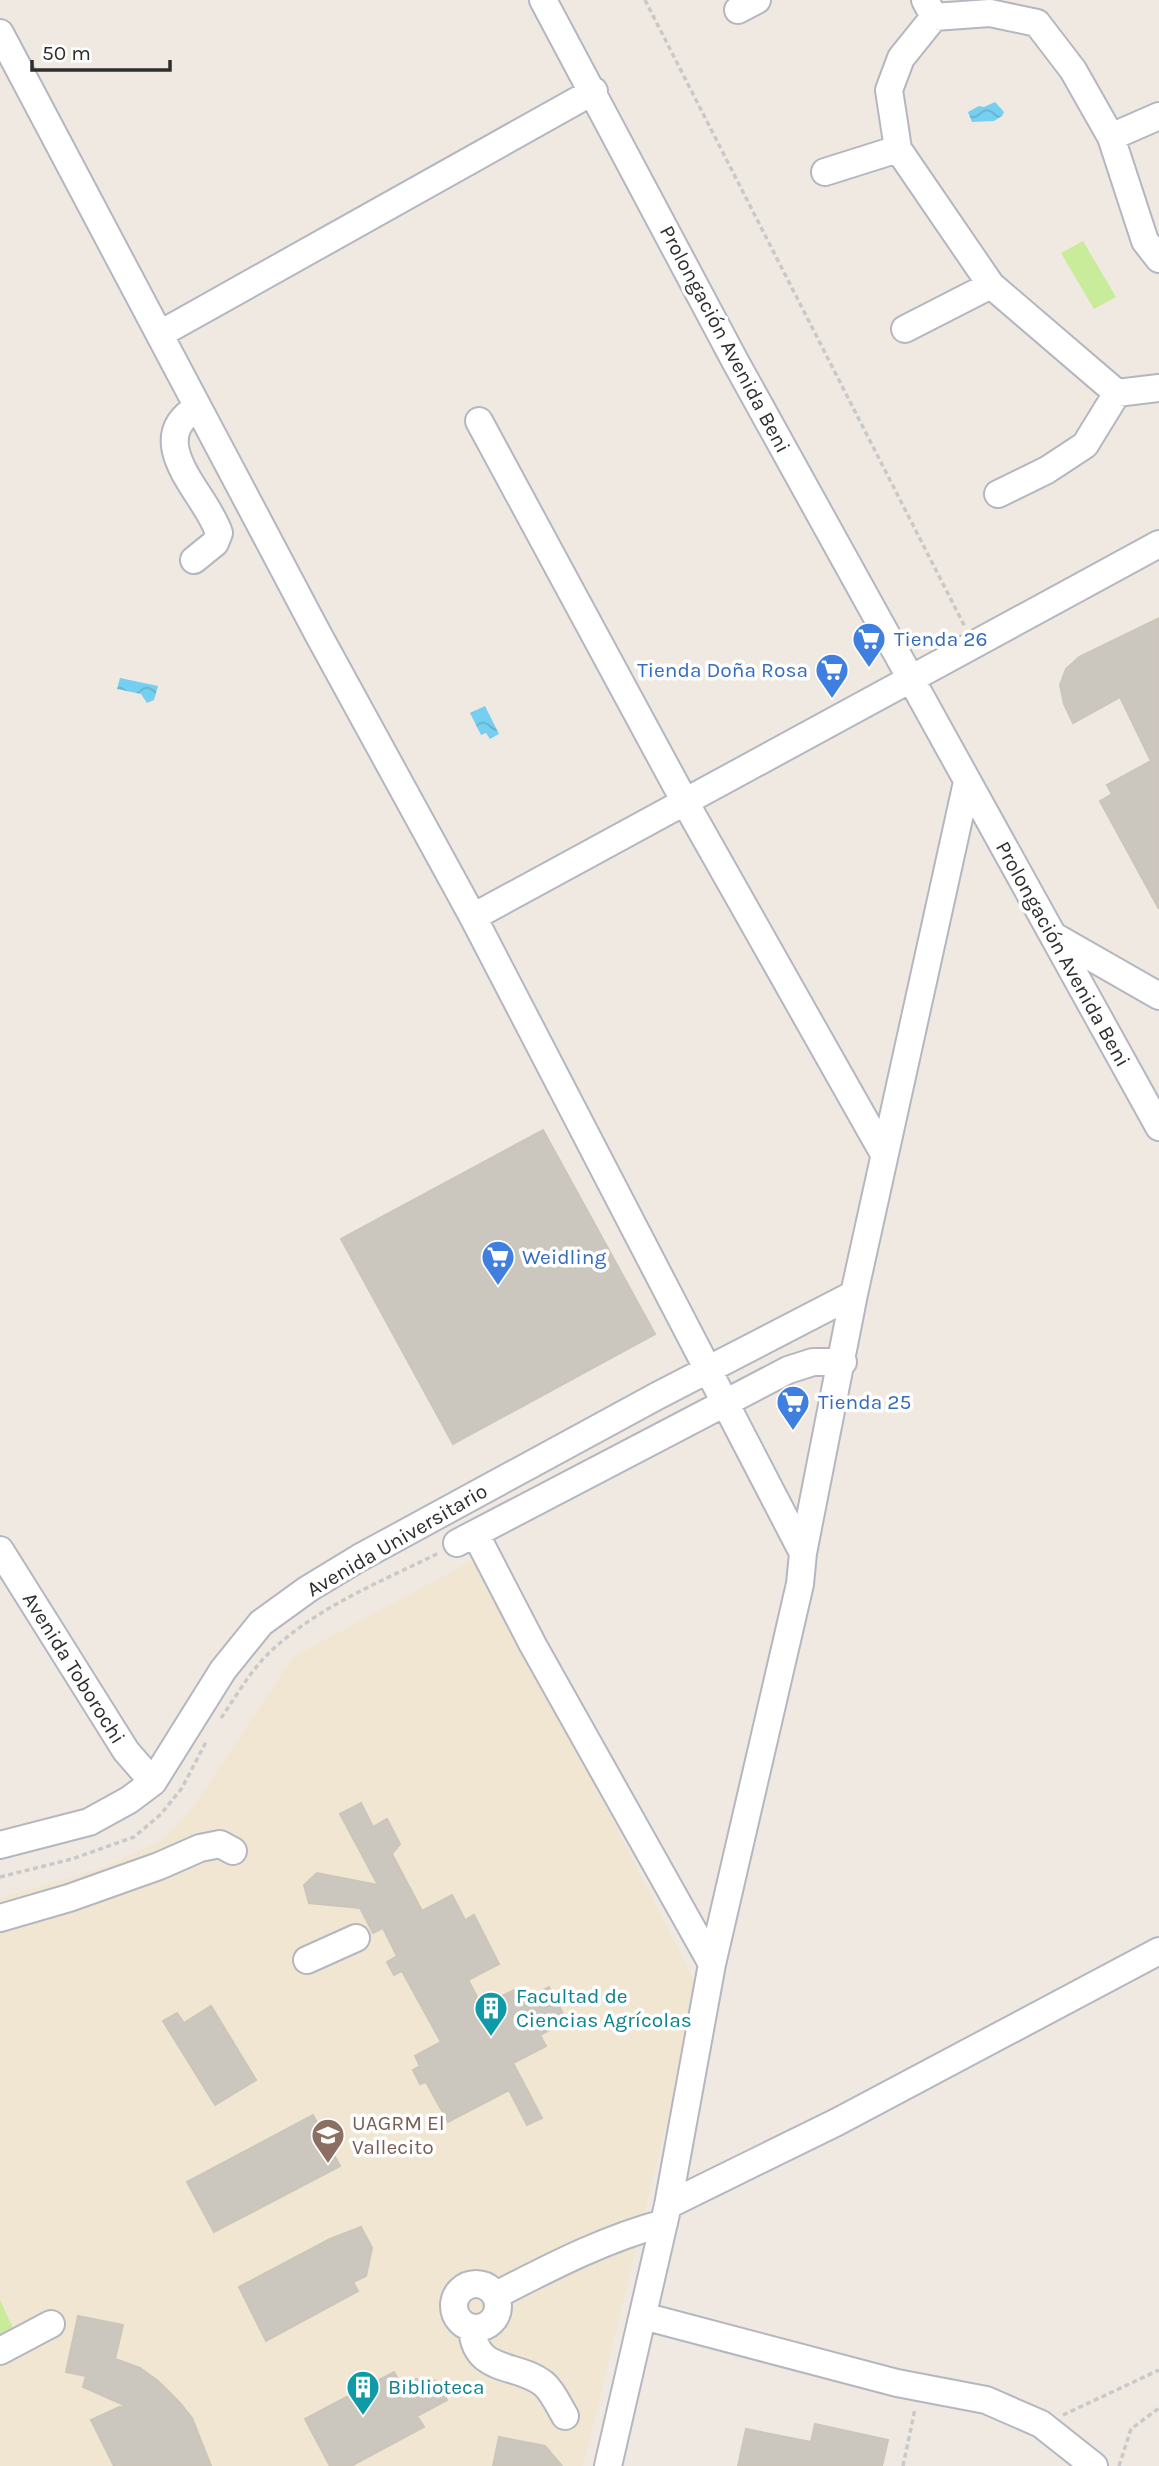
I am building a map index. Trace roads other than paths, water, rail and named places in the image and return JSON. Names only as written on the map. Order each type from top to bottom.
[{"type":"street","name":"Prolongación Avenida Beni","points":[[543,0],[594,91],[735,361],[1159,1127]]},
{"type":"street","points":[[1159,259],[1144,241],[1111,137],[1073,70],[1037,23],[990,13],[930,9],[901,58],[889,90],[898,149],[992,285],[1117,393],[1159,388]]},
{"type":"street","points":[[0,33],[473,917],[803,1553]]},
{"type":"street","points":[[160,334],[594,91]]},
{"type":"street","points":[[1111,137],[1159,116]]},
{"type":"street","points":[[825,172],[898,149]]},
{"type":"street","points":[[905,329],[992,285]]},
{"type":"street","points":[[998,494],[1048,470],[1085,445],[1117,393]]},
{"type":"street","points":[[194,560],[215,542],[219,533],[175,451],[180,424],[186,415],[198,407]]},
{"type":"street","points":[[479,421],[685,802],[884,1154]]},
{"type":"street","points":[[473,917],[1159,544]]},
{"type":"street","points":[[608,2466],[666,2214],[712,1964],[800,1584],[803,1553],[843,1362],[854,1294],[967,782]]},
{"type":"street","points":[[1052,936],[1159,996]]},
{"type":"street","name":"Avenida Universitario","points":[[0,1846],[89,1822],[129,1800],[153,1782],[223,1670],[261,1623],[359,1558],[708,1369],[854,1294]]},
{"type":"street","points":[[712,1964],[533,1645],[467,1539],[788,1370],[813,1362],[843,1362]]},
{"type":"street","name":"Avenida Toborochi","points":[[0,1550],[126,1751],[153,1782]]},
{"type":"street","points":[[0,1918],[69,1898],[159,1866],[200,1848],[220,1844],[233,1850]]},
{"type":"street","points":[[307,1960],[356,1938]]},
{"type":"street","points":[[496,2295],[587,2248],[666,2214],[1159,1951]]},
{"type":"street","points":[[477,2284],[496,2295],[499,2309],[497,2316],[486,2327],[472,2328],[459,2321],[454,2307],[458,2293],[463,2288],[477,2284]]},
{"type":"street","points":[[643,2316],[897,2383],[986,2400],[1041,2424],[1094,2466]]},
{"type":"street","points":[[0,2351],[51,2324]]},
{"type":"street","points":[[472,2328],[473,2343],[486,2358],[495,2366],[543,2383],[565,2416]]},
{"type":"water","points":[[995,102],[1004,112],[1002,116],[994,121],[972,122],[968,112]]},
{"type":"water","points":[[120,678],[158,686],[154,700],[147,703],[141,694],[117,689]]},
{"type":"water","points":[[485,706],[499,734],[490,739],[486,733],[481,735],[470,713]]},
{"type":"place","name":"Tienda 26","points":[[869,669]]},
{"type":"place","name":"Tienda Doña Rosa","points":[[832,700]]},
{"type":"place","name":"Weidling","points":[[498,1287]]},
{"type":"place","name":"Tienda 25","points":[[793,1432]]},
{"type":"place","name":"Facultad de Ciencias Agrícolas","points":[[491,2038]]},
{"type":"place","name":"UAGRM El Vallecito","points":[[328,2165]]},
{"type":"place","name":"Biblioteca","points":[[363,2417]]}]
